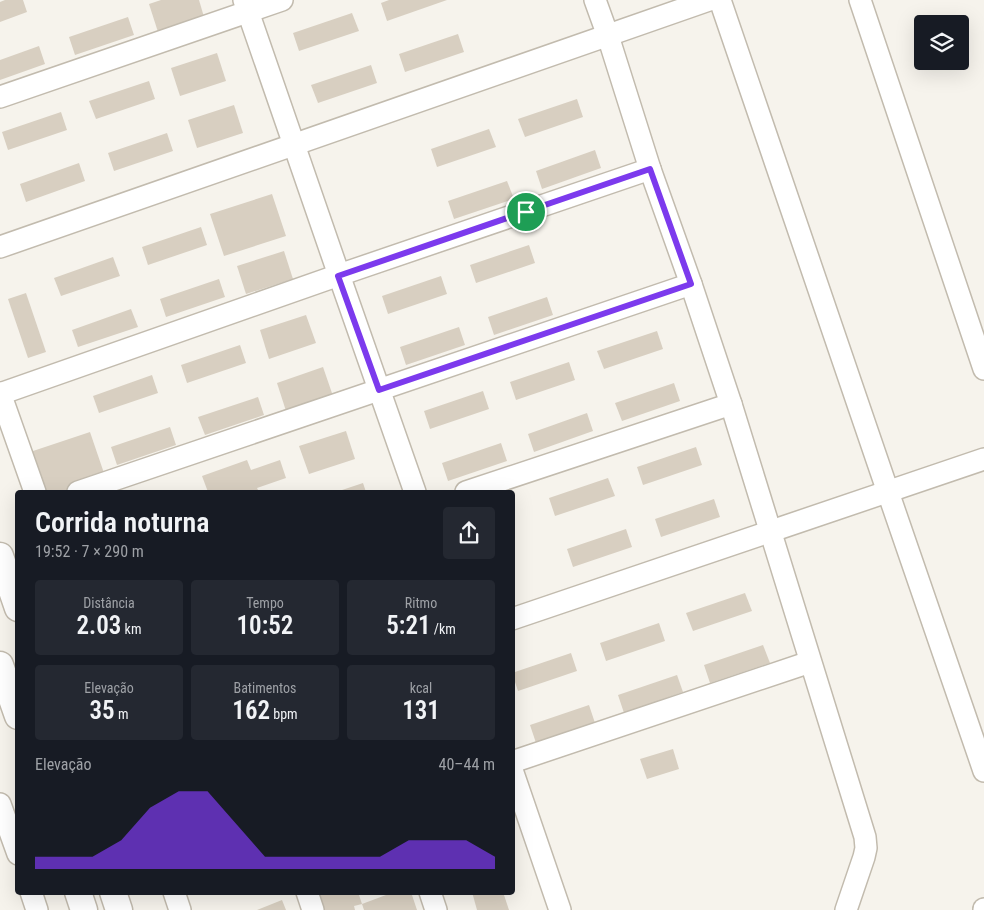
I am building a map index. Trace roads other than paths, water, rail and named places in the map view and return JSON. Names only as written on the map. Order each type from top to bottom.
[{"type":"street","points":[[0,97],[246,6],[282,0]]},
{"type":"street","points":[[595,0],[650,169],[731,404],[865,837],[866,848],[864,857],[846,910]]},
{"type":"street","points":[[0,247],[709,0]]},
{"type":"street","points":[[720,0],[984,771]]},
{"type":"street","points":[[860,0],[984,369]]},
{"type":"street","points":[[246,6],[338,276],[414,490]]},
{"type":"street","points":[[34,490],[0,394],[650,169]]},
{"type":"street","points":[[84,490],[691,284]]},
{"type":"street","points":[[472,490],[731,404]]},
{"type":"street","points":[[515,618],[984,459]]},
{"type":"street","points":[[0,556],[15,599]]},
{"type":"street","points":[[515,761],[810,662]]},
{"type":"street","points":[[0,665],[15,708]]},
{"type":"street","points":[[515,779],[560,910]]},
{"type":"street","points":[[5,804],[15,842]]},
{"type":"street","points":[[32,895],[37,910]]},
{"type":"street","points":[[79,895],[84,910]]},
{"type":"street","points":[[115,895],[119,910]]},
{"type":"street","points":[[175,895],[180,910]]},
{"type":"street","points":[[309,895],[313,910]]},
{"type":"street","points":[[431,895],[436,910]]}]
